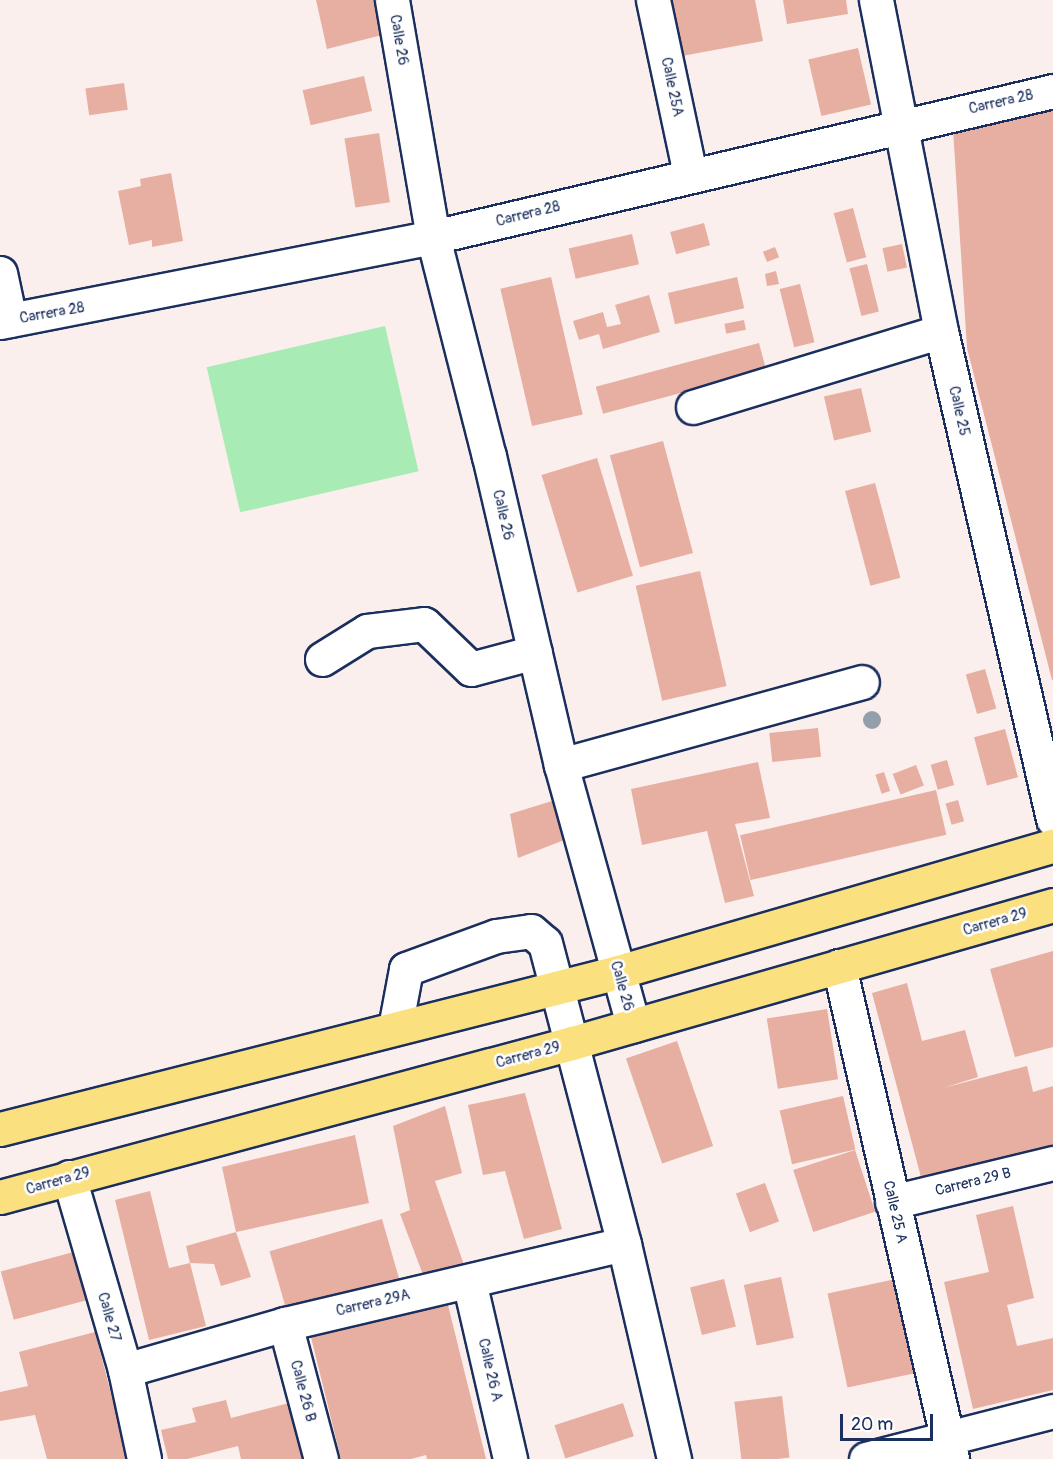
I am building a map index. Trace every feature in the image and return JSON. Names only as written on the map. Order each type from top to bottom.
[{"type":"main road","points":[[0,1129],[618,972],[1053,846]]},
{"type":"main road","name":"Carrera 29","points":[[0,1197],[572,1043],[1053,905]]},
{"type":"street","name":"Calle 26","points":[[392,0],[433,237],[561,765],[633,1025]]},
{"type":"street","name":"Calle 25A","points":[[653,0],[690,174]]},
{"type":"street","name":"Calle 25","points":[[876,0],[941,331],[1053,819]]},
{"type":"street","name":"Carrera 28","points":[[5,321],[433,237],[690,174],[1053,91]]},
{"type":"street","points":[[0,273],[5,321]]},
{"type":"street","points":[[693,408],[941,331]]},
{"type":"street","points":[[322,658],[367,631],[424,624],[471,669],[535,652]]},
{"type":"street","points":[[561,765],[862,682]]},
{"type":"street","points":[[395,1029],[406,969],[496,936],[531,931],[545,943],[624,1244],[674,1459]]},
{"type":"street","name":"Calle 25 A","points":[[839,966],[949,1449]]},
{"type":"street","name":"Carrera 29 B","points":[[892,1202],[1053,1163]]},
{"type":"street","name":"Calle 27","points":[[69,1177],[124,1370],[144,1459]]},
{"type":"street","name":"Carrera 29A","points":[[124,1370],[285,1324],[624,1244]]},
{"type":"street","name":"Calle 26 A","points":[[469,1281],[510,1459]]},
{"type":"street","name":"Calle 26 B","points":[[285,1324],[321,1459]]},
{"type":"street","points":[[866,1459],[949,1449],[1053,1411]]},
{"type":"green space","points":[[385,326],[419,471],[240,512],[207,367]]},
{"type":"building","points":[[316,0],[377,0],[386,34],[327,49]]},
{"type":"building","points":[[671,0],[755,0],[763,41],[682,56]]},
{"type":"building","points":[[783,0],[846,0],[848,14],[787,24]]},
{"type":"building","points":[[858,48],[871,105],[821,116],[808,59]]},
{"type":"building","points":[[364,76],[372,111],[311,125],[303,90]]},
{"type":"building","points":[[124,83],[128,110],[89,115],[85,88]]},
{"type":"building","points":[[1053,107],[1052,680],[967,348],[953,129]]},
{"type":"building","points":[[379,133],[390,202],[355,208],[344,138]]},
{"type":"building","points":[[171,173],[183,241],[152,247],[152,240],[129,245],[118,191],[141,186],[140,179]]},
{"type":"building","points":[[853,208],[866,257],[847,262],[834,213]]},
{"type":"building","points":[[704,223],[710,245],[676,254],[670,232]]},
{"type":"building","points":[[632,234],[639,264],[576,279],[569,249]]},
{"type":"building","points":[[902,244],[907,267],[887,272],[882,248]]},
{"type":"building","points":[[775,247],[779,257],[767,262],[763,252]]},
{"type":"building","points":[[867,264],[879,312],[861,316],[850,268]]},
{"type":"building","points":[[776,271],[779,284],[767,286],[765,274]]},
{"type":"building","points":[[551,277],[583,414],[532,426],[500,289]]},
{"type":"building","points":[[737,277],[744,308],[675,324],[668,293]]},
{"type":"building","points":[[800,284],[815,342],[794,347],[780,289]]},
{"type":"building","points":[[649,295],[660,332],[603,349],[599,334],[579,340],[573,321],[603,312],[607,327],[621,324],[615,305]]},
{"type":"building","points":[[744,320],[746,330],[726,334],[724,324]]},
{"type":"building","points":[[759,343],[766,370],[603,414],[596,387]]},
{"type":"building","points":[[861,388],[871,432],[834,440],[824,397]]},
{"type":"building","points":[[663,441],[693,553],[640,567],[610,455]]},
{"type":"building","points":[[597,458],[633,576],[577,593],[542,475]]},
{"type":"building","points":[[875,483],[900,578],[870,586],[845,491]]},
{"type":"building","points":[[700,571],[727,686],[662,701],[636,586]]},
{"type":"building","points":[[985,669],[996,708],[977,714],[966,675]]},
{"type":"building","points":[[818,728],[821,757],[772,762],[769,733]]},
{"type":"building","points":[[1005,729],[1018,777],[987,786],[974,737]]},
{"type":"building","points":[[947,760],[954,785],[938,790],[931,765]]},
{"type":"building","points":[[758,762],[770,818],[735,824],[754,896],[725,903],[707,831],[642,845],[631,789]]},
{"type":"building","points":[[916,765],[924,786],[901,794],[893,774]]},
{"type":"building","points":[[884,772],[890,791],[882,794],[875,775]]},
{"type":"building","points":[[936,790],[946,835],[750,880],[740,835]]},
{"type":"building","points":[[568,796],[572,837],[518,858],[510,814]]},
{"type":"building","points":[[958,800],[964,821],[952,825],[946,804]]},
{"type":"building","points":[[1053,951],[1053,1047],[1015,1057],[990,969]]},
{"type":"building","points":[[907,983],[922,1041],[965,1030],[978,1077],[943,1088],[1027,1066],[1033,1092],[1053,1086],[1053,1146],[922,1181],[872,993]]},
{"type":"building","points":[[827,1009],[838,1079],[778,1089],[767,1019]]},
{"type":"building","points":[[677,1041],[713,1146],[662,1164],[626,1059]]},
{"type":"building","points":[[525,1093],[562,1229],[524,1239],[505,1171],[483,1175],[468,1105]]},
{"type":"building","points":[[843,1096],[855,1150],[792,1164],[780,1111]]},
{"type":"building","points":[[445,1106],[462,1173],[435,1181],[464,1265],[425,1280],[400,1214],[410,1210],[393,1126]]},
{"type":"building","points":[[355,1135],[369,1203],[236,1232],[222,1167]]},
{"type":"building","points":[[855,1150],[875,1212],[813,1232],[793,1170]]},
{"type":"building","points":[[765,1183],[779,1222],[750,1232],[736,1194]]},
{"type":"building","points":[[150,1191],[169,1268],[190,1263],[206,1326],[149,1340],[115,1200]]},
{"type":"building","points":[[1013,1206],[1034,1298],[1007,1305],[1017,1346],[1053,1338],[1053,1390],[973,1409],[944,1282],[989,1272],[976,1215]]},
{"type":"building","points":[[382,1219],[400,1281],[287,1313],[270,1251]]},
{"type":"building","points":[[236,1232],[251,1277],[221,1286],[214,1264],[190,1263],[186,1246]]},
{"type":"building","points":[[81,1250],[94,1298],[14,1320],[1,1271]]},
{"type":"building","points":[[781,1277],[794,1338],[757,1346],[744,1285]]},
{"type":"building","points":[[724,1279],[736,1327],[702,1335],[690,1287]]},
{"type":"building","points":[[896,1279],[916,1373],[847,1387],[828,1294]]},
{"type":"building","points":[[447,1301],[486,1459],[427,1459],[426,1455],[411,1459],[341,1459],[311,1337]]},
{"type":"building","points":[[95,1332],[128,1459],[47,1459],[35,1415],[0,1421],[0,1392],[28,1386],[19,1352]]},
{"type":"building","points":[[782,1396],[790,1458],[741,1459],[734,1402]]},
{"type":"building","points":[[226,1400],[231,1418],[289,1403],[303,1459],[241,1459],[238,1446],[187,1459],[168,1459],[161,1430],[196,1422],[192,1408]]},
{"type":"building","points":[[623,1403],[634,1436],[565,1459],[555,1425]]}]
